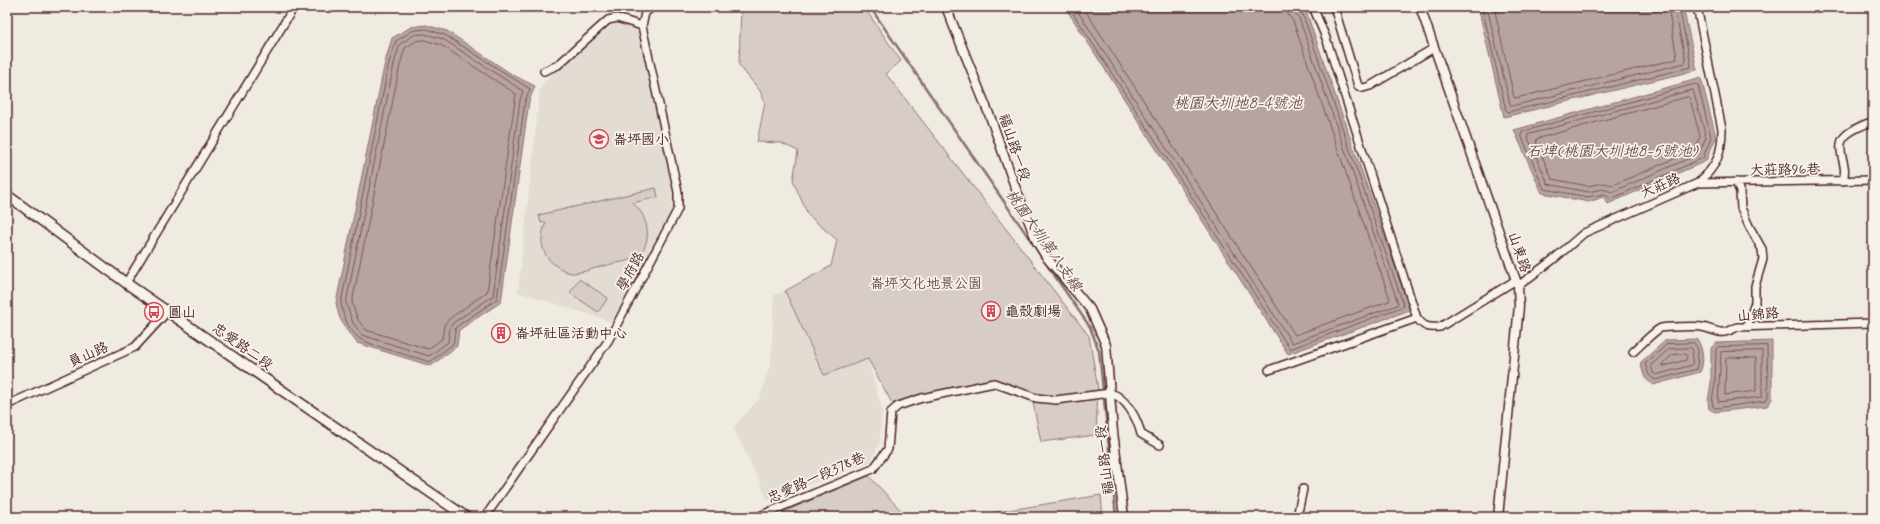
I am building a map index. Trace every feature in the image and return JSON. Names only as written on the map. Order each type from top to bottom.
[{"type":"main road","name":"忠愛路二段","points":[[7,195],[126,283],[365,449],[466,517]]},
{"type":"street","points":[[126,283],[294,7]]},
{"type":"street","points":[[544,71],[558,66],[608,20],[617,18],[642,26],[645,13],[652,7]]},
{"type":"street","name":"福山路一段","points":[[946,7],[991,119],[1014,184],[1038,242],[1047,258],[1090,309],[1106,344],[1105,393],[1113,432],[1124,517]]},
{"type":"street","points":[[1269,370],[1418,318],[1410,290],[1341,88],[1326,38],[1313,7]]},
{"type":"street","points":[[1334,7],[1358,86],[1363,88],[1370,86],[1434,48]]},
{"type":"street","name":"山東路","points":[[1420,7],[1517,283],[1519,306],[1498,517]]},
{"type":"street","name":"大莊路","points":[[1418,318],[1423,326],[1429,328],[1440,327],[1517,283],[1554,259],[1584,233],[1698,183],[1710,172],[1718,159],[1722,142],[1722,129],[1697,7]]},
{"type":"street","name":"學府路","points":[[485,517],[608,340],[678,209],[678,192],[642,26]]},
{"type":"street","points":[[1843,181],[1846,172],[1840,144],[1844,137],[1849,133],[1873,121]]},
{"type":"street","name":"大莊路96巷","points":[[1698,183],[1873,180]]},
{"type":"street","points":[[1736,182],[1740,192],[1741,208],[1762,249],[1762,259],[1755,286],[1755,303],[1747,326]]},
{"type":"street","name":"員山路","points":[[7,405],[135,347],[168,311]]},
{"type":"street","name":"山錦路","points":[[1632,352],[1661,328],[1702,327],[1712,331],[1722,332],[1729,331],[1737,326],[1873,323]]},
{"type":"street","name":"忠愛路一段378巷","points":[[757,517],[873,469],[888,449],[891,412],[898,406],[922,398],[994,383],[1036,398],[1056,400],[1105,393]]},
{"type":"street","points":[[1105,393],[1118,395],[1124,400],[1139,427],[1141,434],[1160,445]]},
{"type":"street","points":[[1297,517],[1304,489]]},
{"type":"shaded area","name":"崙坪國小","points":[[627,23],[640,33],[673,190],[671,213],[612,322],[518,292],[540,88],[551,75],[613,24]]},
{"type":"shaded area","points":[[785,291],[824,375],[868,359],[882,410],[880,442],[870,462],[768,500],[733,427],[760,398],[771,361],[774,295]]},
{"type":"green space","name":"崙坪文化地景公園","points":[[741,7],[864,7],[901,61],[886,74],[1089,336],[1098,389],[1096,435],[1041,442],[1031,393],[995,380],[892,403],[868,359],[824,375],[785,291],[831,266],[837,240],[808,215],[793,181],[798,151],[781,143],[757,142],[765,102],[760,91],[739,65]]},
{"type":"green space","points":[[656,188],[658,197],[633,203],[642,214],[647,228],[644,249],[636,257],[624,262],[572,273],[566,272],[552,263],[544,252],[542,235],[546,222],[541,223],[539,215]]},
{"type":"green space","points":[[579,279],[608,298],[598,312],[570,293]]},
{"type":"green space","points":[[869,476],[907,517],[771,517]]},
{"type":"green space","points":[[1101,495],[1103,517],[966,517]]},
{"type":"water","name":"桃園大圳地8-4號池","points":[[1065,7],[1299,7],[1306,11],[1410,310],[1288,354]]},
{"type":"water","name":"石埤(桃園大圳地8-5號池)","points":[[1478,7],[1683,7],[1697,70],[1504,117]]},
{"type":"water","points":[[426,25],[447,31],[513,75],[535,86],[529,101],[501,302],[459,330],[457,346],[431,366],[357,343],[345,328],[339,316],[336,303],[385,62],[392,38],[411,27]]},
{"type":"water","name":"石埤(桃園大圳地8-5號池)","points":[[1701,78],[1716,137],[1706,161],[1608,204],[1603,197],[1589,202],[1542,193],[1514,130]]},
{"type":"water","points":[[1697,339],[1703,355],[1702,368],[1700,372],[1653,385],[1645,378],[1640,363],[1666,340]]},
{"type":"water","points":[[1772,341],[1772,399],[1767,406],[1715,412],[1709,409],[1708,401],[1711,383],[1711,348],[1716,343]]},
{"type":"waterway","name":"桃園大圳第八支線","points":[[870,7],[1040,254]]},
{"type":"waterway","name":"桃園大圳第八支線","points":[[1045,262],[1090,327],[1099,351],[1116,517]]},
{"type":"place","name":"崙坪國小","points":[[599,139]]},
{"type":"place","name":"龜殼劇場","points":[[991,311]]},
{"type":"place","name":"圓山","points":[[154,312]]},
{"type":"place","name":"崙坪社區活動中心","points":[[501,333]]}]
